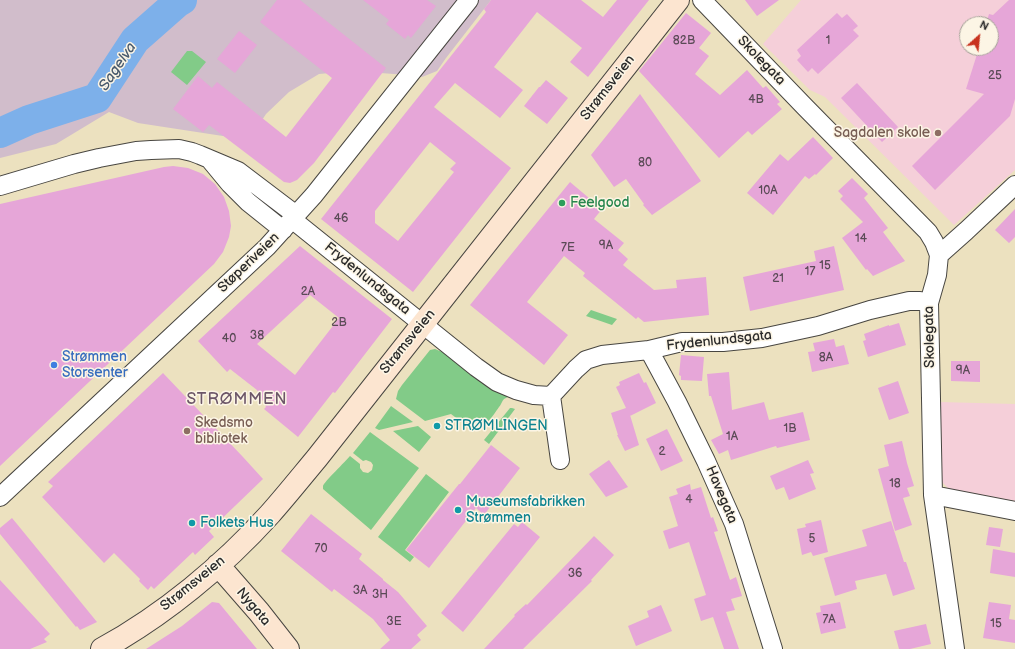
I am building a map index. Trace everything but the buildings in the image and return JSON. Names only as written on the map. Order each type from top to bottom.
[{"type":"main road","name":"Strømsveien","points":[[102,649],[155,615],[218,566],[270,514],[317,458],[678,0]]},
{"type":"main road","name":"Nygata","points":[[218,566],[288,649]]},
{"type":"street","name":"Støperiveien","points":[[0,497],[267,247],[318,189],[469,0]]},
{"type":"street","name":"Skolegata","points":[[702,0],[928,232],[934,242],[939,255],[929,303],[933,494],[955,649]]},
{"type":"street","name":"Frydenlundsgata","points":[[0,186],[74,164],[128,152],[179,149],[192,152],[209,159],[230,184],[248,202],[291,221],[497,382],[516,390],[534,395],[551,396],[586,360],[602,355],[649,350],[682,342],[723,342],[762,338],[818,326],[870,310],[909,301],[929,303]]},
{"type":"street","points":[[939,255],[1015,185]]},
{"type":"street","name":"Havegata","points":[[649,350],[706,461],[734,524],[773,649]]},
{"type":"street","points":[[551,396],[560,460]]},
{"type":"street","points":[[933,494],[1015,511]]},
{"type":"shaded area","points":[[0,0],[491,0],[437,71],[422,77],[354,71],[319,74],[289,92],[266,114],[249,140],[138,123],[109,112],[56,144],[0,158]]},
{"type":"shaded area","name":"Sagdalen skole","points":[[801,0],[1015,0],[1015,170],[954,225],[825,97],[810,90],[763,44]]},
{"type":"shaded area","points":[[939,402],[1015,404],[1015,501],[954,491],[948,488],[939,479]]},
{"type":"green space","points":[[187,51],[192,51],[206,62],[187,85],[171,72]]},
{"type":"green space","points":[[591,310],[617,319],[612,325],[586,316]]},
{"type":"green space","points":[[435,349],[452,356],[509,395],[503,400],[491,418],[481,427],[472,430],[451,414],[425,421],[396,399],[398,391],[402,385],[430,350]]},
{"type":"green space","points":[[391,406],[413,422],[379,430],[375,428]]},
{"type":"green space","points":[[510,408],[515,409],[489,444],[484,440]]},
{"type":"green space","points":[[418,426],[431,437],[419,452],[393,431]]},
{"type":"green space","points":[[370,432],[419,468],[371,530],[323,489],[323,486],[327,480],[350,456],[360,464],[360,468],[363,472],[368,473],[372,470],[373,465],[371,462],[366,460],[363,461],[353,453]]},
{"type":"green space","points":[[426,474],[449,492],[405,550],[414,557],[410,562],[378,537]]},
{"type":"waterway","name":"Sagelva","points":[[0,133],[29,120],[97,98],[135,40],[182,0]]},
{"type":"place","name":"Sagdalen skole","points":[[938,133]]},
{"type":"place","name":"Feelgood","points":[[562,203]]},
{"type":"place","name":"Strømmen Storsenter","points":[[54,365]]},
{"type":"place","name":"STRØMLINGEN","points":[[437,426]]},
{"type":"place","name":"Skedsmo bibliotek","points":[[187,431]]},
{"type":"place","name":"Museumsfabrikken Strømmen","points":[[458,510]]},
{"type":"place","name":"Folkets Hus","points":[[192,523]]},
{"type":"district","name":"STRØMMEN","points":[[237,400]]}]
